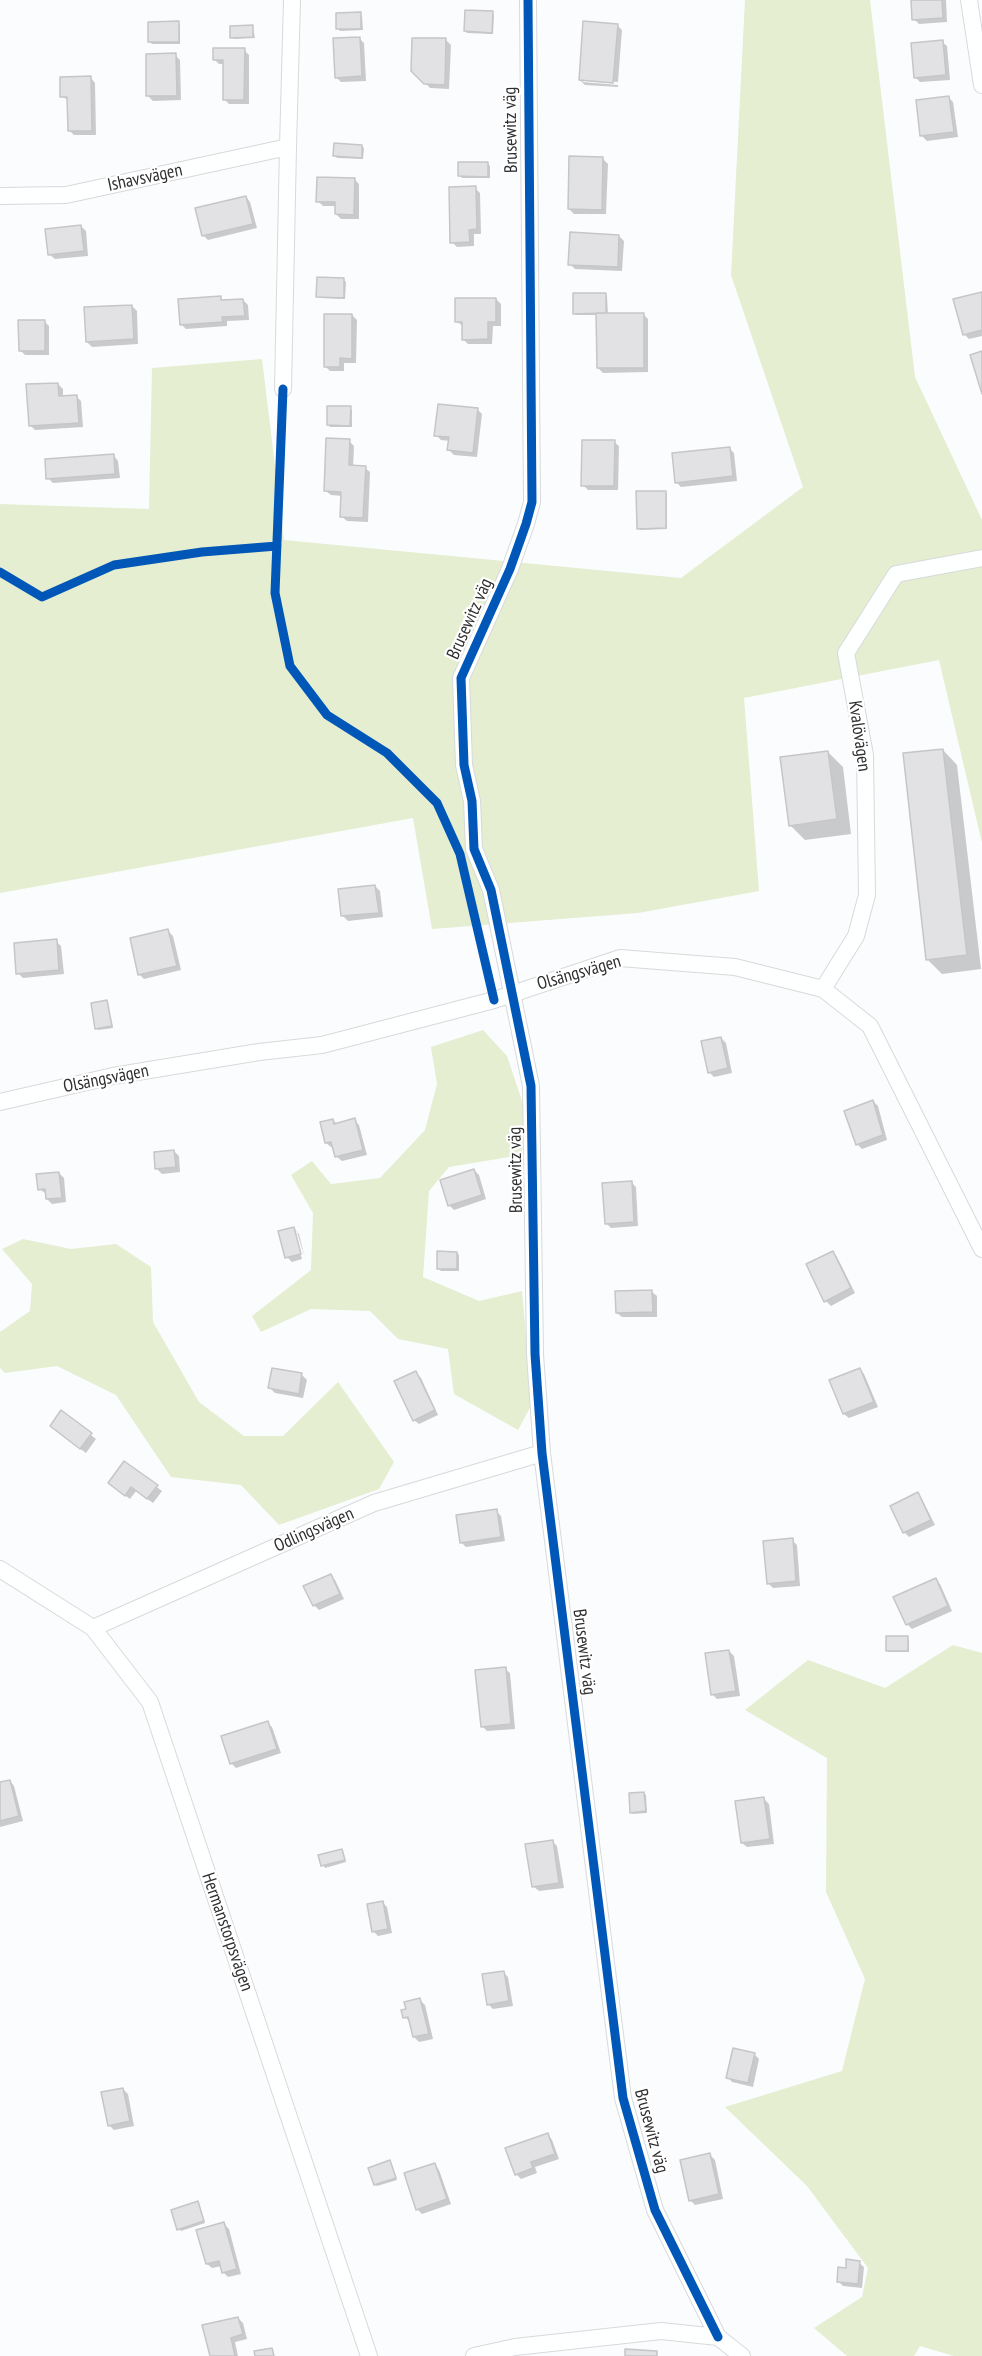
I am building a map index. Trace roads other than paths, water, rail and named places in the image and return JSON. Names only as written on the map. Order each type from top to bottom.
[{"type":"street","points":[[283,389],[292,0]]},
{"type":"street","name":"Brusewitz väg","points":[[528,0],[532,502],[510,569],[461,678],[464,765],[472,801],[474,849],[491,890],[531,1086],[535,1354],[542,1453],[623,2098],[655,2210],[718,2337]]},
{"type":"street","points":[[969,0],[982,85]]},
{"type":"street","name":"Ishavsvägen","points":[[0,196],[66,195],[288,147]]},
{"type":"street","name":"Kvalövägen","points":[[823,989],[856,936],[867,895],[865,755],[846,653],[896,574],[982,558]]},
{"type":"street","name":"Olsängsvägen","points":[[0,1102],[113,1076],[259,1052],[322,1045],[513,993],[620,958],[735,967],[823,989],[870,1026],[982,1249]]},
{"type":"street","name":"Odlingsvägen","points":[[93,1628],[374,1503],[542,1453]]},
{"type":"street","name":"Hermanstorpsvägen","points":[[0,1569],[93,1628],[150,1702],[369,2356]]},
{"type":"street","points":[[474,2356],[515,2347],[661,2331],[718,2337],[742,2356]]}]
